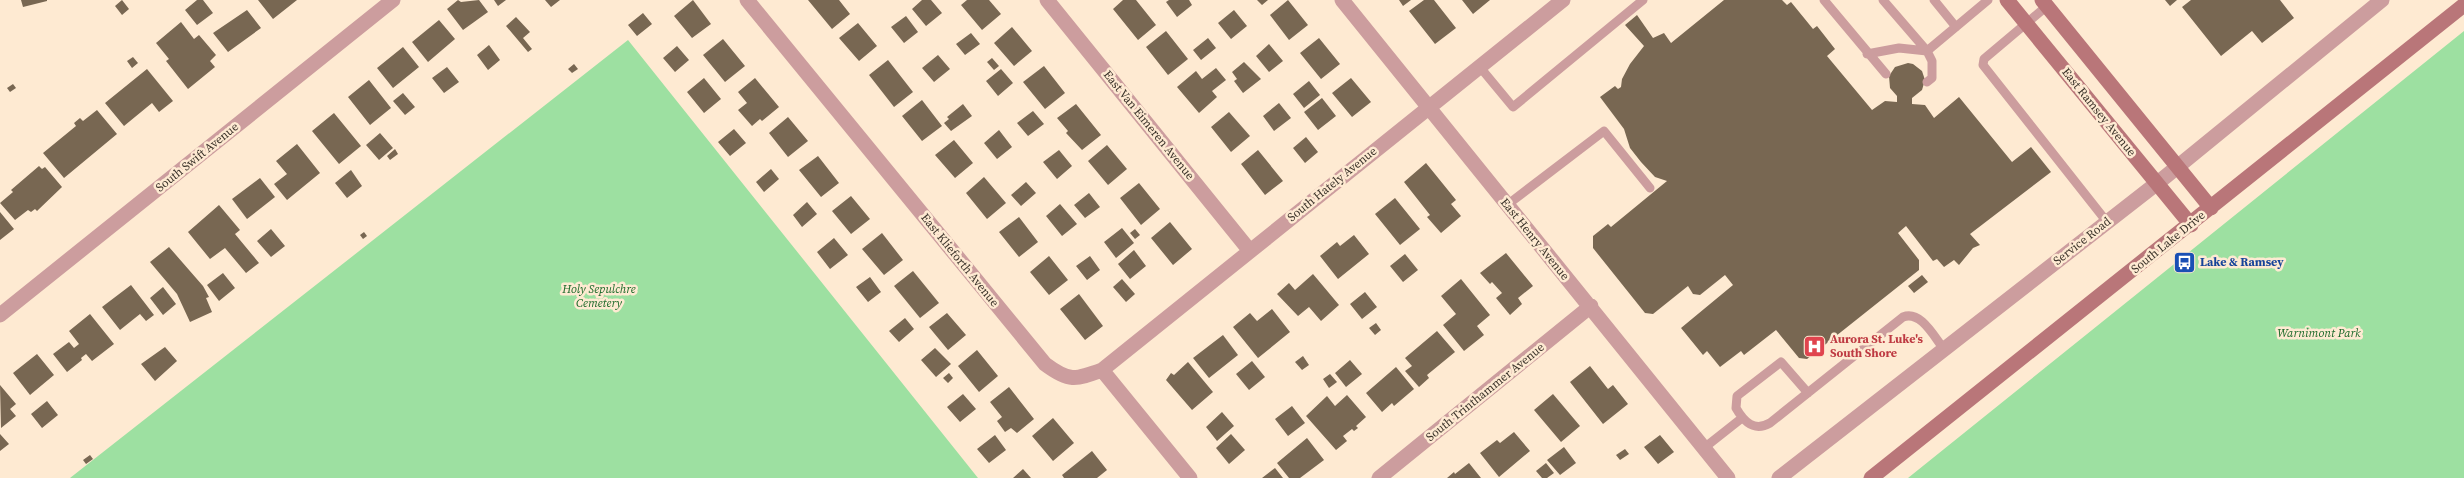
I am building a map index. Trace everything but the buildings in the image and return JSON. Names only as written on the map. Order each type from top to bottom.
[{"type":"main road","name":"East Ramsey Avenue","points":[[2007,0],[2191,225]]},
{"type":"main road","points":[[2044,3],[2211,208]]},
{"type":"main road","name":"South Lake Drive","points":[[1871,478],[2191,225],[2464,5]]},
{"type":"street","name":"South Swift Avenue","points":[[0,315],[393,0]]},
{"type":"street","name":"East Klieforth Avenue","points":[[746,0],[1045,364],[1064,378],[1084,377],[1102,370]]},
{"type":"street","name":"East Van Eimeren Avenue","points":[[1047,0],[1250,251]]},
{"type":"street","name":"East Henry Avenue","points":[[1342,0],[1728,478]]},
{"type":"street","name":"South Hately Avenue","points":[[1102,370],[1427,107],[1563,0]]},
{"type":"street","name":"Service Road","points":[[1779,478],[2157,183],[2382,0]]},
{"type":"street","name":"South Trinthammer Avenue","points":[[1379,478],[1591,306]]},
{"type":"street","points":[[1102,370],[1190,478]]},
{"type":"lane","points":[[1480,66],[1513,107],[1643,0]]},
{"type":"lane","points":[[1824,0],[1867,54],[1886,74]]},
{"type":"lane","points":[[1883,0],[1927,51],[1932,61],[1932,78],[1927,82]]},
{"type":"lane","points":[[1934,0],[1956,27]]},
{"type":"lane","points":[[1867,54],[1899,48],[1927,51],[1988,0]]},
{"type":"lane","points":[[2044,3],[2026,24],[1984,59],[1982,65],[2107,222]]},
{"type":"lane","points":[[1507,205],[1604,131],[1650,188]]},
{"type":"lane","points":[[1808,394],[1781,362],[1737,396],[1736,408],[1742,418],[1756,427],[1764,427],[1808,394],[1903,318],[1909,315],[1916,316],[1944,349]]},
{"type":"lane","points":[[1704,448],[1742,418]]},
{"type":"green space","name":"Warnimont Park","points":[[2464,31],[2464,478],[1908,478]]},
{"type":"green space","name":"Holy Sepulchre Cemetery","points":[[628,40],[978,478],[70,478]]},
{"type":"place","name":"Lake & Ramsey","points":[[2184,262]]},
{"type":"place","name":"Aurora St. Luke's South Shore","points":[[1814,346]]}]
